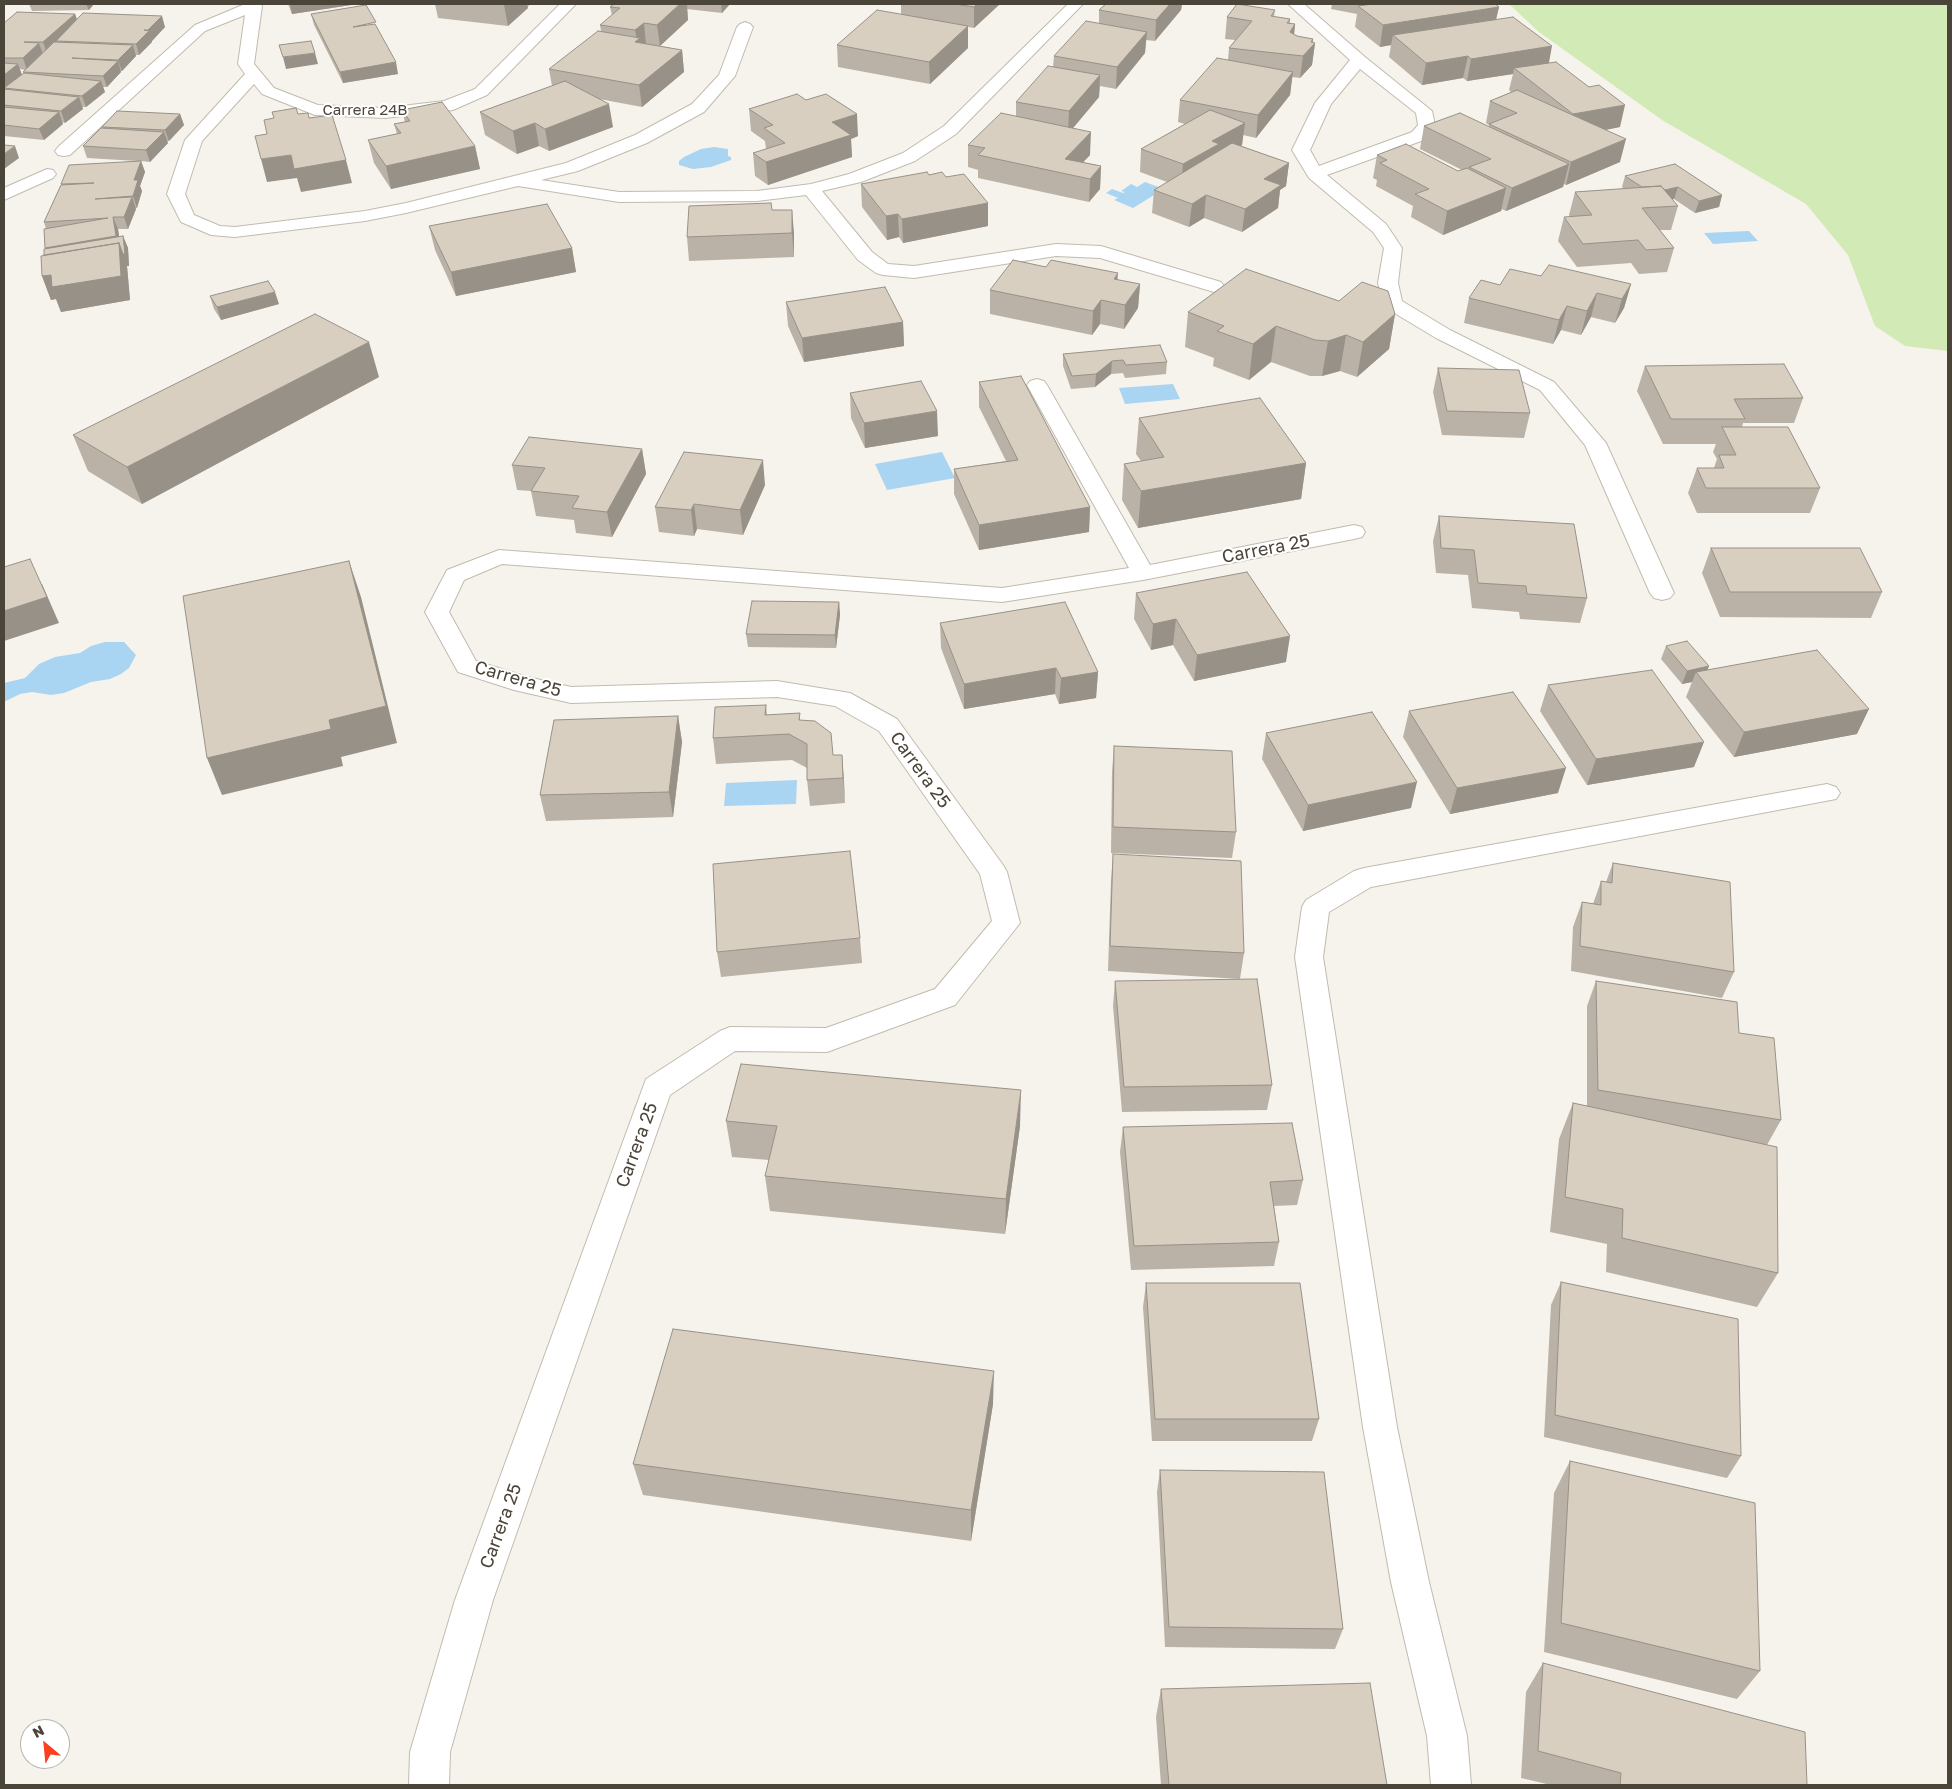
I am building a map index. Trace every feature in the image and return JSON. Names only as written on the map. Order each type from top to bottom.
[{"type":"street","name":"Carrera 24B","points":[[253,5],[246,64],[268,91],[315,110],[385,113],[448,106],[481,92],[568,4]]},
{"type":"street","points":[[515,181],[619,197],[757,196],[811,189],[855,178],[909,157],[950,130],[1076,4]]},
{"type":"street","points":[[1295,4],[1359,60],[1424,110],[1428,124],[1418,136],[1315,174]]},
{"type":"street","points":[[64,152],[200,28],[253,5]]},
{"type":"street","points":[[254,74],[194,140],[176,194],[187,218],[217,231],[235,232],[365,216],[406,208],[572,167],[641,139],[698,108],[726,76],[745,27]]},
{"type":"street","points":[[1359,60],[1323,103],[1301,150],[1315,174],[1380,228],[1393,248],[1388,283],[1393,304],[1443,334],[1547,386],[1595,443],[1662,593]]},
{"type":"street","points":[[4,195],[47,174]]},
{"type":"street","points":[[811,189],[866,256],[883,270],[914,272],[1056,250],[1101,252],[1214,286]]},
{"type":"street","points":[[1037,385],[1143,573]]},
{"type":"street","name":"Carrera 25","points":[[429,1785],[430,1752],[474,1600],[657,1088],[730,1039],[827,1040],[945,997],[1006,923],[993,872],[888,726],[841,699],[777,688],[571,694],[523,684],[467,666],[437,612],[455,575],[499,557],[1002,595],[1143,573],[1354,532]]},
{"type":"street","points":[[1451,1785],[1447,1736],[1410,1582],[1377,1407],[1308,958],[1316,907],[1364,878],[1827,793]]},
{"type":"green space","points":[[1509,4],[1948,4],[1948,351],[1905,346],[1875,326],[1848,255],[1806,204],[1662,120],[1539,32]]},
{"type":"water","points":[[714,147],[728,149],[728,156],[731,157],[731,160],[711,167],[693,169],[679,165],[679,161],[684,157],[701,149]]},
{"type":"water","points":[[1145,182],[1164,189],[1133,208],[1114,200],[1118,198],[1106,193],[1112,189],[1123,193],[1125,192],[1121,191],[1131,184],[1137,187]]},
{"type":"water","points":[[1749,231],[1758,241],[1713,244],[1704,233]]},
{"type":"water","points":[[1173,384],[1180,399],[1125,404],[1119,388]]},
{"type":"water","points":[[942,452],[955,478],[887,490],[875,464]]},
{"type":"water","points":[[105,642],[124,642],[136,655],[129,668],[121,674],[110,679],[91,682],[64,693],[51,695],[32,692],[20,694],[4,702],[4,683],[25,678],[39,664],[55,657],[80,653],[91,646]]},
{"type":"water","points":[[797,780],[796,804],[724,806],[726,783]]},
{"type":"building","points":[[614,4],[680,4],[657,25],[644,23],[635,30],[600,25],[620,8],[610,7]]},
{"type":"building","points":[[955,4],[977,4],[974,7]]},
{"type":"building","points":[[1106,4],[1170,4],[1156,20],[1099,10]]},
{"type":"building","points":[[1237,4],[1275,10],[1271,16],[1290,19],[1287,23],[1295,24],[1290,32],[1297,36],[1313,39],[1311,42],[1315,43],[1303,56],[1229,48],[1252,21],[1227,17]]},
{"type":"building","points":[[1372,4],[1495,4],[1499,7],[1383,25],[1358,6]]},
{"type":"building","points":[[366,5],[376,22],[353,27],[375,24],[396,62],[340,72],[311,14]]},
{"type":"building","points":[[877,10],[968,26],[929,62],[837,45]]},
{"type":"building","points":[[17,12],[75,14],[43,42],[24,42],[39,43],[23,58],[4,58],[4,23]]},
{"type":"building","points":[[83,13],[162,16],[148,30],[144,30],[149,31],[136,44],[56,41]]},
{"type":"building","points":[[1513,17],[1552,46],[1471,59],[1468,56],[1426,63],[1393,35]]},
{"type":"building","points":[[1086,21],[1147,32],[1117,67],[1054,56]]},
{"type":"building","points":[[598,31],[640,38],[635,42],[682,50],[639,85],[549,69]]},
{"type":"building","points":[[311,41],[315,53],[283,57],[279,45]]},
{"type":"building","points":[[54,42],[133,45],[118,60],[72,58],[118,61],[103,76],[23,72]]},
{"type":"building","points":[[1217,58],[1293,72],[1258,115],[1180,100]]},
{"type":"building","points":[[1556,62],[1589,87],[1599,85],[1625,105],[1573,114],[1514,68]]},
{"type":"building","points":[[4,63],[18,64],[4,75]]},
{"type":"building","points":[[1048,66],[1100,75],[1069,111],[1016,102]]},
{"type":"building","points":[[24,73],[101,81],[82,96],[4,88]]},
{"type":"building","points":[[565,81],[609,104],[545,129],[535,123],[513,131],[480,112]]},
{"type":"building","points":[[4,89],[79,97],[61,111],[4,105]]},
{"type":"building","points":[[1517,90],[1626,139],[1571,162],[1489,124],[1517,113],[1490,101]]},
{"type":"building","points":[[797,94],[806,100],[826,94],[857,114],[832,122],[851,135],[766,162],[753,153],[785,143],[764,128],[773,125],[749,109]]},
{"type":"building","points":[[442,102],[475,146],[386,166],[368,140],[401,133],[394,124],[410,121],[402,110]]},
{"type":"building","points":[[4,107],[59,112],[39,129],[4,125]]},
{"type":"building","points":[[296,108],[298,114],[308,113],[309,118],[332,115],[346,160],[294,169],[291,155],[261,159],[255,136],[267,134],[264,120],[274,118],[272,112]]},
{"type":"building","points":[[1210,110],[1245,123],[1212,141],[1219,144],[1183,164],[1141,149]]},
{"type":"building","points":[[117,111],[180,114],[165,130],[102,127]]},
{"type":"building","points":[[1001,113],[1091,132],[1065,159],[1101,166],[1090,179],[978,155],[985,148],[968,145]]},
{"type":"building","points":[[1460,113],[1569,164],[1512,188],[1469,167],[1491,159],[1424,126]]},
{"type":"building","points":[[101,128],[164,132],[146,150],[83,146]]},
{"type":"building","points":[[1232,143],[1289,163],[1264,179],[1281,185],[1245,209],[1206,195],[1192,204],[1154,190]]},
{"type":"building","points":[[1406,144],[1458,171],[1467,168],[1506,188],[1447,211],[1415,194],[1429,189],[1380,163],[1387,160],[1377,155]]},
{"type":"building","points":[[4,145],[15,146],[4,154]]},
{"type":"building","points":[[141,161],[134,180],[138,180],[133,196],[95,199],[132,197],[124,217],[113,217],[116,236],[45,248],[44,229],[108,218],[44,222],[61,185],[94,183],[61,184],[69,165]]},
{"type":"building","points":[[1675,164],[1722,195],[1699,201],[1678,187],[1665,190],[1661,186],[1642,187],[1625,176]]},
{"type":"building","points":[[927,172],[929,175],[942,172],[946,177],[964,174],[988,203],[902,219],[898,214],[886,216],[861,184]]},
{"type":"building","points":[[1661,186],[1678,206],[1642,208],[1674,248],[1646,250],[1638,240],[1583,244],[1564,217],[1592,215],[1575,192]]},
{"type":"building","points":[[771,203],[772,210],[792,210],[792,233],[687,237],[689,206]]},
{"type":"building","points":[[547,204],[572,248],[451,272],[429,226]]},
{"type":"building","points":[[123,236],[125,254],[123,254],[119,243],[44,255],[44,249]]},
{"type":"building","points":[[119,243],[121,276],[52,287],[51,275],[42,276],[41,256]]},
{"type":"building","points":[[1013,260],[1046,267],[1051,260],[1118,273],[1114,279],[1140,284],[1125,305],[1101,300],[1093,311],[990,290]]},
{"type":"building","points":[[1549,265],[1631,284],[1622,299],[1597,293],[1587,311],[1567,306],[1559,320],[1469,298],[1481,280],[1500,285],[1510,269],[1541,276]]},
{"type":"building","points":[[1246,269],[1339,301],[1362,282],[1388,291],[1395,314],[1363,342],[1346,335],[1328,341],[1315,340],[1276,326],[1253,344],[1217,331],[1224,326],[1188,312]]},
{"type":"building","points":[[268,281],[275,292],[217,307],[210,296]]},
{"type":"building","points":[[885,287],[903,322],[802,338],[786,302]]},
{"type":"building","points":[[315,314],[369,342],[127,467],[73,435]]},
{"type":"building","points":[[1160,345],[1167,362],[1126,365],[1123,360],[1112,361],[1096,374],[1072,376],[1063,354]]},
{"type":"building","points":[[1784,364],[1803,398],[1734,399],[1745,419],[1671,419],[1645,366]]},
{"type":"building","points":[[1438,368],[1519,370],[1530,413],[1447,411]]},
{"type":"building","points":[[1021,376],[1090,507],[979,525],[954,469],[1018,460],[979,382]]},
{"type":"building","points":[[921,381],[937,411],[864,423],[850,393]]},
{"type":"building","points":[[1260,398],[1306,463],[1141,491],[1124,464],[1164,457],[1139,418]]},
{"type":"building","points":[[1722,427],[1788,427],[1820,488],[1706,488],[1697,468],[1724,468],[1719,455],[1736,455]]},
{"type":"building","points":[[529,437],[642,449],[607,512],[572,508],[579,496],[531,491],[545,468],[512,465]]},
{"type":"building","points":[[684,452],[763,460],[740,510],[694,504],[691,510],[655,507]]},
{"type":"building","points":[[1439,516],[1574,524],[1587,598],[1527,594],[1526,586],[1478,583],[1474,550],[1441,548]]},
{"type":"building","points":[[1711,548],[1860,548],[1882,592],[1730,592]]},
{"type":"building","points":[[30,559],[47,597],[4,611],[4,567]]},
{"type":"building","points":[[349,561],[386,706],[329,720],[331,729],[207,758],[183,596]]},
{"type":"building","points":[[1247,572],[1290,636],[1197,655],[1176,619],[1153,624],[1136,593]]},
{"type":"building","points":[[752,601],[839,602],[835,635],[746,634]]},
{"type":"building","points":[[1065,602],[1098,672],[1061,678],[1056,668],[964,684],[940,623]]},
{"type":"building","points":[[1687,641],[1709,666],[1687,671],[1666,646]]},
{"type":"building","points":[[1817,650],[1869,709],[1744,732],[1696,672]]},
{"type":"building","points":[[1652,670],[1704,742],[1596,759],[1548,685]]},
{"type":"building","points":[[1513,692],[1566,768],[1457,788],[1409,711]]},
{"type":"building","points":[[766,705],[765,715],[800,713],[799,720],[815,721],[831,733],[833,755],[842,755],[843,778],[807,780],[807,744],[789,734],[713,738],[715,707]]},
{"type":"building","points":[[1372,712],[1417,782],[1308,805],[1266,733]]},
{"type":"building","points":[[678,716],[669,792],[540,795],[554,720]]},
{"type":"building","points":[[1114,746],[1232,751],[1236,832],[1113,827]]},
{"type":"building","points":[[850,851],[860,938],[717,952],[713,864]]},
{"type":"building","points":[[1113,854],[1241,861],[1244,953],[1110,946]]},
{"type":"building","points":[[1613,863],[1730,882],[1734,972],[1580,946],[1582,902],[1601,905],[1601,881],[1612,883]]},
{"type":"building","points":[[1257,979],[1272,1085],[1124,1087],[1115,981]]},
{"type":"building","points":[[1596,981],[1737,1002],[1739,1033],[1774,1038],[1781,1120],[1598,1090]]},
{"type":"building","points":[[741,1064],[1021,1090],[1006,1199],[765,1176],[777,1126],[726,1121]]},
{"type":"building","points":[[1573,1103],[1777,1147],[1778,1273],[1622,1238],[1623,1209],[1565,1197]]},
{"type":"building","points":[[1292,1123],[1303,1180],[1270,1182],[1279,1242],[1134,1246],[1123,1127]]},
{"type":"building","points":[[1561,1282],[1738,1319],[1741,1456],[1555,1415]]},
{"type":"building","points":[[1146,1283],[1300,1283],[1319,1419],[1155,1419]]},
{"type":"building","points":[[673,1329],[994,1371],[971,1510],[633,1464]]},
{"type":"building","points":[[1570,1461],[1755,1503],[1760,1671],[1561,1623]]},
{"type":"building","points":[[1160,1470],[1324,1472],[1343,1629],[1169,1627]]},
{"type":"building","points":[[1543,1663],[1805,1732],[1807,1785],[1620,1785],[1621,1773],[1538,1751]]},
{"type":"building","points":[[1370,1683],[1387,1785],[1169,1785],[1161,1689]]}]
